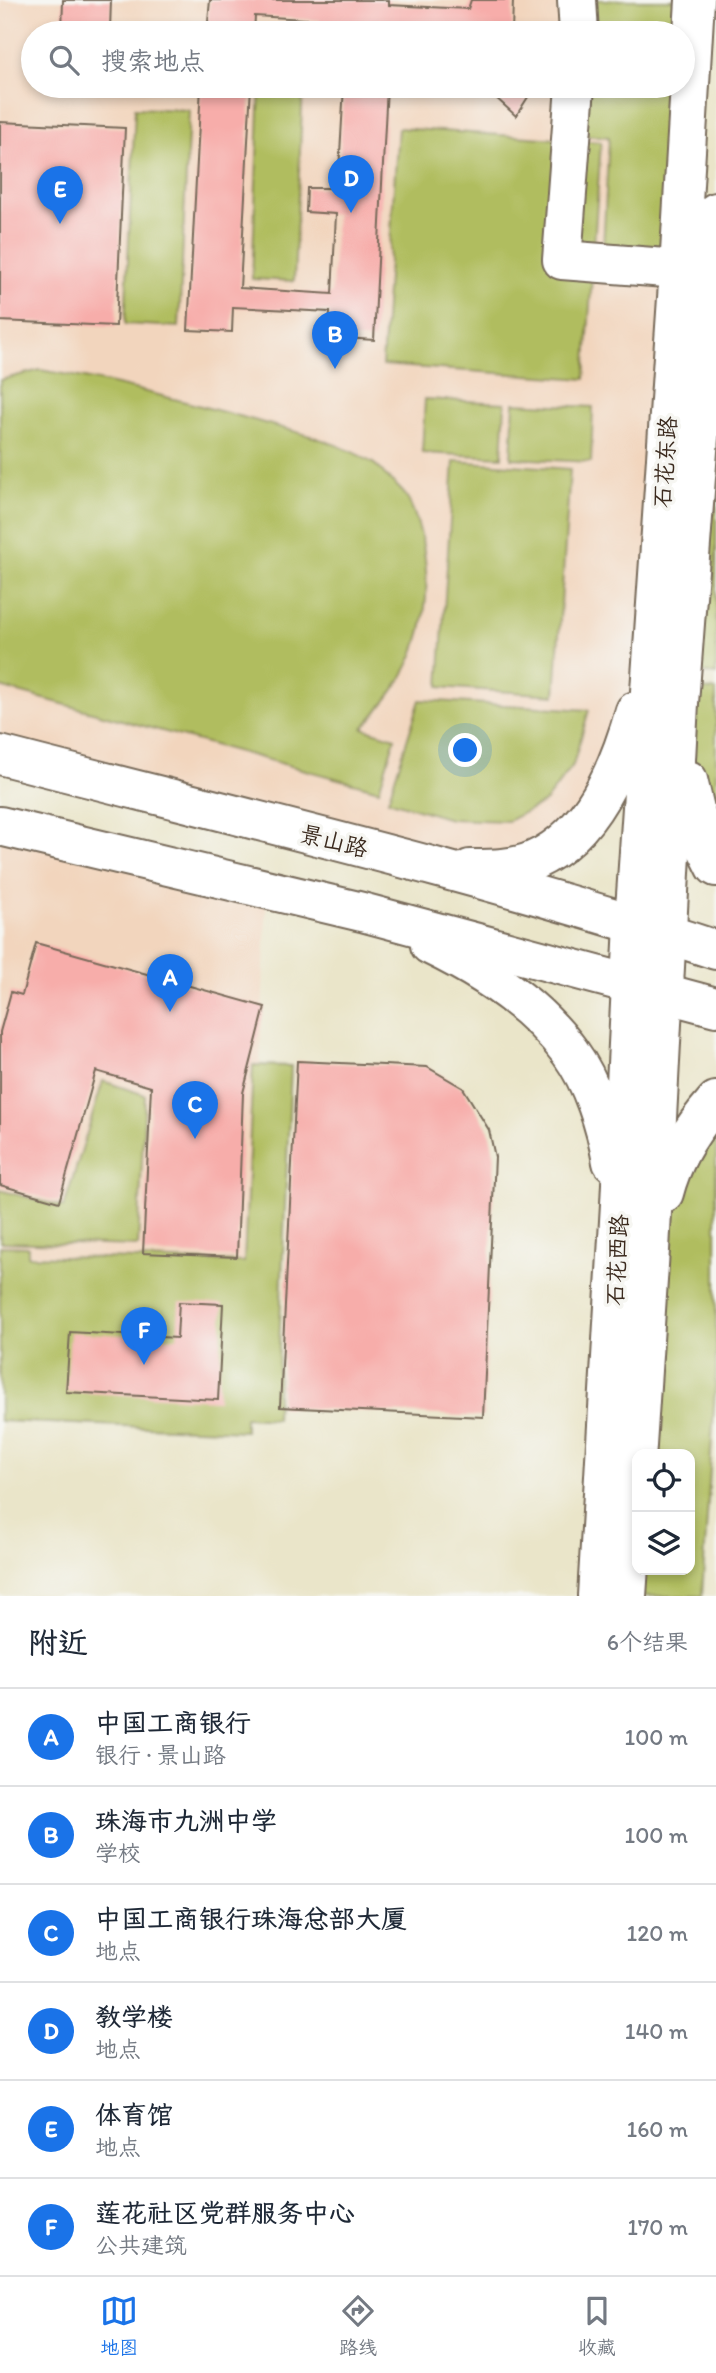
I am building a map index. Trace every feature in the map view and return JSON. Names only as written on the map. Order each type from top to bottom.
[{"type":"main road","points":[[577,0],[578,21]]},
{"type":"main road","name":"石花东路","points":[[694,21],[695,0]]},
{"type":"main road","points":[[574,98],[562,260],[679,269]]},
{"type":"main road","name":"石花东路","points":[[650,929],[651,652],[689,98]]},
{"type":"main road","name":"石花东路","points":[[650,929],[679,703],[716,212]]},
{"type":"main road","points":[[445,870],[495,869],[533,862],[571,836],[606,787],[627,738],[651,652]]},
{"type":"main road","points":[[679,703],[689,787],[702,839],[716,867]]},
{"type":"main road","name":"景山路","points":[[0,755],[445,870],[716,950]]},
{"type":"main road","points":[[0,826],[362,912],[716,1007]]},
{"type":"main road","points":[[362,912],[468,963],[541,1018],[570,1052],[590,1092],[609,1143],[620,1204]]},
{"type":"main road","name":"石花西路","points":[[627,1596],[650,1250],[647,987],[650,929]]},
{"type":"main road","name":"石花西路","points":[[597,1596],[620,1204],[647,987]]},
{"type":"main road","points":[[650,1250],[667,1182],[681,1148],[716,1101]]},
{"type":"shaded area","points":[[0,0],[694,0],[693,21],[21,21],[21,98],[688,98],[651,652],[583,822],[495,869],[0,755]]},
{"type":"shaded area","points":[[0,827],[267,890],[252,1262],[0,1254]]},
{"type":"green space","points":[[586,0],[682,0],[681,21],[585,21]]},
{"type":"green space","points":[[260,98],[302,98],[294,281],[252,279]]},
{"type":"green space","points":[[580,98],[676,98],[667,252],[603,249],[609,137],[578,135]]},
{"type":"green space","points":[[135,108],[189,110],[179,327],[125,324]]},
{"type":"green space","points":[[398,128],[601,142],[585,379],[382,365]]},
{"type":"green space","points":[[716,310],[716,674],[693,672]]},
{"type":"green space","points":[[40,370],[144,391],[326,441],[373,463],[404,493],[415,516],[424,552],[425,608],[413,656],[387,699],[363,728],[395,738],[379,790],[0,687],[0,380]]},
{"type":"green space","points":[[425,399],[505,403],[502,457],[422,453]]},
{"type":"green space","points":[[514,403],[593,407],[591,462],[511,458]]},
{"type":"green space","points":[[454,461],[570,469],[555,695],[439,687]]},
{"type":"green space","points":[[689,689],[716,690],[716,849],[696,788]]},
{"type":"green space","points":[[420,700],[589,710],[573,765],[545,802],[508,821],[450,819],[388,800]]},
{"type":"green space","points":[[253,1065],[291,1066],[276,1419],[245,1417],[245,1431],[0,1421],[0,1246],[28,1247],[28,1256],[244,1262]]},
{"type":"green space","points":[[103,1081],[145,1095],[138,1246],[0,1242],[0,1190],[64,1207]]},
{"type":"green space","points":[[716,1110],[716,1375],[702,1596],[634,1596],[636,1575],[695,1575],[695,1449],[644,1449],[673,1182]]},
{"type":"building","points":[[63,0],[111,0],[110,21],[62,21]]},
{"type":"building","points":[[210,0],[389,0],[389,5],[468,9],[471,0],[513,0],[512,21],[320,21],[255,16],[255,21],[208,21]]},
{"type":"building","points":[[200,98],[250,98],[240,288],[332,294],[336,214],[306,212],[307,188],[338,188],[343,98],[386,98],[374,340],[329,337],[330,312],[233,307],[232,332],[188,330]]},
{"type":"building","points":[[496,98],[527,98],[516,116]]},
{"type":"building","points":[[0,122],[125,128],[116,326],[0,321]]},
{"type":"building","points":[[36,943],[265,1007],[243,1093],[237,1257],[143,1253],[151,1087],[96,1071],[59,1202],[0,1185],[0,1032],[11,992],[22,995]]},
{"type":"building","points":[[297,1061],[427,1067],[463,1088],[489,1130],[495,1157],[483,1417],[280,1407]]},
{"type":"building","points":[[179,1302],[223,1304],[218,1400],[66,1392],[70,1332],[177,1338]]},
{"type":"place","name":"教学楼","points":[[351,213]]},
{"type":"place","name":"体育馆","points":[[60,224]]},
{"type":"place","name":"珠海市九洲中学","points":[[335,369]]},
{"type":"place","name":"中国工商银行","points":[[170,1012]]},
{"type":"place","name":"中国工商银行珠海总部大厦","points":[[195,1139]]},
{"type":"place","name":"莲花社区党群服务中心","points":[[144,1365]]}]
